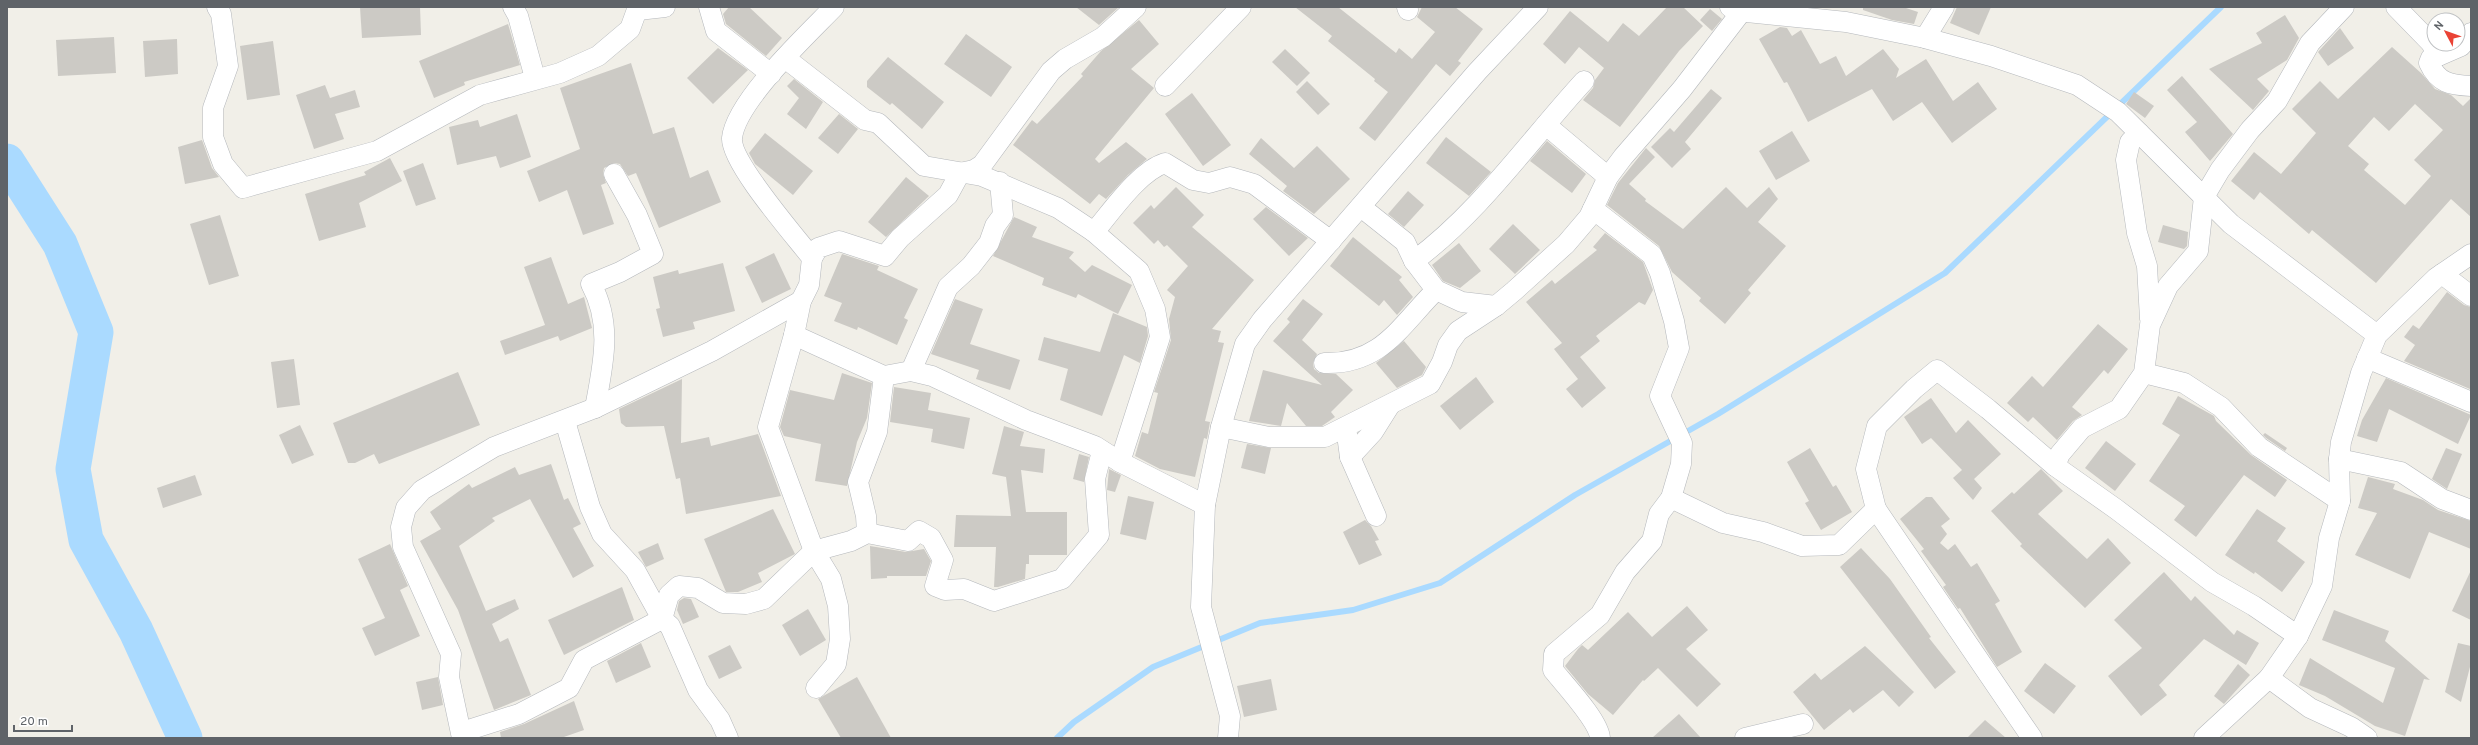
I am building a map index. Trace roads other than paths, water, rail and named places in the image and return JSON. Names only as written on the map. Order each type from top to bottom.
[{"type":"street","points":[[513,7],[518,16],[536,78]]},
{"type":"street","points":[[222,9],[228,66],[213,108],[213,137],[223,164],[243,188],[377,151],[480,95],[536,78],[560,73],[598,56],[630,29],[638,8],[665,7]]},
{"type":"street","points":[[709,7],[716,31],[771,74]]},
{"type":"street","points":[[812,258],[738,158],[732,138],[741,111],[785,58],[834,7]]},
{"type":"street","points":[[816,688],[836,664],[840,639],[838,606],[831,579],[814,551],[768,427],[794,335],[801,301],[809,285],[812,258],[818,248],[839,241],[885,256],[900,238],[948,195],[960,173],[974,170],[982,165],[1051,71],[1065,59],[1103,37],[1136,7]]},
{"type":"street","points":[[1165,86],[1241,7]]},
{"type":"street","points":[[1228,738],[1230,716],[1201,607],[1205,505],[1221,427],[1245,344],[1262,320],[1330,241],[1477,72],[1538,7]]},
{"type":"street","points":[[1925,38],[1944,7]]},
{"type":"street","points":[[2150,325],[2168,286],[2198,251],[2204,197],[2220,170],[2250,130],[2277,101],[2310,43],[2344,7]]},
{"type":"street","points":[[2396,7],[2432,43],[2438,56]]},
{"type":"street","points":[[1221,427],[1269,437],[1325,437],[1430,384],[1442,362],[1448,345],[1458,331],[1496,306],[1566,244],[1593,209],[1608,177],[1623,157],[1750,10],[1846,22],[1925,38],[1991,56],[2077,85],[2118,112],[2231,224],[2377,335]]},
{"type":"street","points":[[2471,33],[2461,46],[2431,58],[2428,63],[2434,76],[2452,85],[2471,86]]},
{"type":"street","points":[[785,58],[865,120],[878,123],[924,166],[1001,183],[1034,200],[1058,208],[1094,232],[1139,271],[1155,309],[1160,337],[1120,462]]},
{"type":"street","points":[[1414,262],[1442,240],[1484,199],[1584,81]]},
{"type":"street","points":[[1546,125],[1608,177]]},
{"type":"street","points":[[2055,466],[2060,454],[2082,428],[2119,409],[2144,372],[2150,325],[2147,266],[2137,233],[2126,160],[2130,142],[2139,133]]},
{"type":"street","points":[[911,371],[948,287],[970,266],[989,243],[994,226],[1003,214],[1001,183],[996,163],[998,144]]},
{"type":"street","points":[[1094,232],[1137,183],[1165,162],[1193,180],[1201,182],[1209,183],[1230,177],[1254,184],[1330,241]]},
{"type":"street","points":[[594,408],[606,340],[603,315],[598,297],[591,284],[620,272],[653,254],[637,215],[614,174]]},
{"type":"street","points":[[1361,207],[1405,242],[1414,262],[1436,290],[1462,302],[1496,306]]},
{"type":"street","points":[[1593,209],[1652,255],[1660,272],[1674,320],[1678,348],[1660,396],[1682,444],[1681,464],[1671,498],[1659,514],[1652,541],[1625,572],[1600,614],[1554,654],[1553,670],[1580,703],[1600,732],[1600,738]]},
{"type":"street","points":[[2204,738],[2269,678],[2298,636],[2322,586],[2329,538],[2340,501],[2339,459],[2341,442],[2367,358],[2377,335],[2442,274],[2471,254]]},
{"type":"street","points":[[2442,274],[2471,296]]},
{"type":"street","points":[[1324,363],[1342,364],[1366,357],[1396,336],[1410,316],[1436,290]]},
{"type":"street","points":[[801,301],[712,351],[594,408],[565,421],[494,447],[422,490],[406,508],[401,528],[403,547],[451,654],[449,677],[462,735],[519,714],[569,688],[584,660],[662,618],[669,595],[679,586],[698,588],[723,603],[746,604],[764,599],[814,551],[851,540],[867,533],[908,541],[919,531],[930,538],[943,560],[935,586],[945,590],[964,588],[994,602],[1062,579],[1099,535],[1095,480],[1102,451]]},
{"type":"street","points":[[794,335],[884,376],[911,371],[932,376],[1026,420],[1095,446],[1120,462],[1205,505]]},
{"type":"street","points":[[2367,358],[2471,401]]},
{"type":"street","points":[[2032,738],[1876,509],[1866,469],[1877,426],[1914,389],[1937,370],[1988,409],[2055,466],[2116,509],[2212,582],[2254,606],[2298,636]]},
{"type":"street","points":[[2144,372],[2184,383],[2221,407],[2259,447],[2340,501]]},
{"type":"street","points":[[867,533],[866,516],[858,482],[877,432],[884,376]]},
{"type":"street","points":[[1350,457],[1373,432],[1390,405]]},
{"type":"street","points":[[565,421],[590,507],[602,534],[635,570],[662,618],[670,626],[698,690],[720,720],[728,738]]},
{"type":"street","points":[[1346,427],[1350,457],[1376,516]]},
{"type":"street","points":[[2339,459],[2401,472],[2442,499],[2471,510]]},
{"type":"street","points":[[1671,498],[1723,523],[1763,532],[1802,546],[1839,545],[1876,509]]},
{"type":"street","points":[[2269,678],[2310,708],[2351,727],[2367,738]]},
{"type":"street","points":[[1745,738],[1803,724]]},
{"type":"waterway","points":[[1057,738],[1074,722],[1153,667],[1260,623],[1353,610],[1440,583],[1575,495],[1718,414],[1945,273],[2221,7]]},
{"type":"waterway","points":[[7,161],[60,244],[96,332],[73,469],[86,540],[136,631],[185,738]]}]
